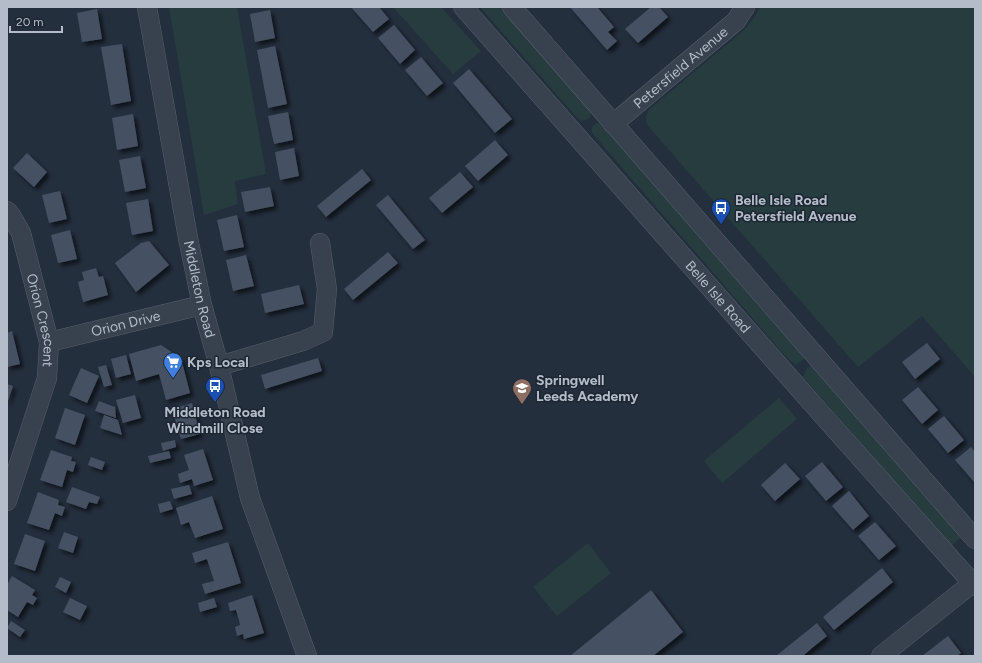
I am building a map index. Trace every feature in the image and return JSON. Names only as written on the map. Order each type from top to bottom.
[{"type":"street","name":"Middleton Road","points":[[147,7],[188,238],[202,305],[219,366],[250,498],[307,656]]},
{"type":"street","name":"Belle Isle Road","points":[[463,7],[812,404],[974,583]]},
{"type":"street","points":[[512,7],[975,539]]},
{"type":"street","name":"Petersfield Avenue","points":[[613,124],[736,21],[745,7]]},
{"type":"street","name":"Orion Crescent","points":[[7,211],[21,233],[49,342],[47,378],[7,501]]},
{"type":"street","points":[[219,366],[303,341],[323,332],[327,289],[320,243]]},
{"type":"street","name":"Orion Drive","points":[[49,342],[202,305]]},
{"type":"street","points":[[881,656],[974,583]]},
{"type":"green space","points":[[169,7],[237,7],[266,174],[235,181],[238,204],[204,215]]},
{"type":"green space","points":[[393,7],[441,7],[481,51],[453,74]]},
{"type":"green space","points":[[480,7],[503,7],[587,104],[591,110],[590,118],[582,121],[578,119]]},
{"type":"green space","points":[[760,7],[975,7],[975,377],[922,316],[858,367],[648,126],[646,117],[650,109],[744,30],[754,18]]},
{"type":"green space","points":[[597,123],[603,124],[805,358],[796,365],[787,358],[592,133],[592,127]]},
{"type":"green space","points":[[815,366],[964,535],[951,546],[803,377],[807,368]]},
{"type":"green space","points":[[779,398],[797,419],[722,483],[704,461]]},
{"type":"green space","points":[[588,543],[611,573],[557,616],[533,587]]},
{"type":"building","points":[[351,7],[379,7],[389,19],[373,32]]},
{"type":"building","points":[[570,7],[597,7],[614,27],[608,32],[617,41],[607,50]]},
{"type":"building","points":[[651,7],[659,7],[668,17],[638,43],[625,29]]},
{"type":"building","points":[[97,9],[102,39],[82,42],[77,13]]},
{"type":"building","points":[[270,10],[275,38],[255,42],[250,14]]},
{"type":"building","points":[[394,25],[415,50],[400,64],[378,38]]},
{"type":"building","points":[[122,44],[131,101],[111,105],[101,47]]},
{"type":"building","points":[[275,46],[287,104],[268,108],[257,50]]},
{"type":"building","points":[[421,57],[443,83],[427,96],[405,70]]},
{"type":"building","points":[[469,69],[512,119],[495,133],[453,83]]},
{"type":"building","points":[[288,112],[293,140],[274,144],[268,116]]},
{"type":"building","points":[[133,114],[138,146],[117,150],[112,118]]},
{"type":"building","points":[[495,140],[508,155],[478,181],[465,166]]},
{"type":"building","points":[[294,148],[299,176],[280,180],[275,152]]},
{"type":"building","points":[[27,153],[47,172],[34,187],[13,168]]},
{"type":"building","points":[[140,156],[146,188],[125,192],[119,160]]},
{"type":"building","points":[[362,169],[371,180],[326,217],[317,206]]},
{"type":"building","points":[[460,172],[473,187],[442,213],[429,198]]},
{"type":"building","points":[[270,187],[274,206],[245,212],[241,192]]},
{"type":"building","points":[[60,191],[67,219],[49,223],[42,195]]},
{"type":"building","points":[[388,195],[425,240],[413,249],[376,205]]},
{"type":"building","points":[[148,199],[153,231],[132,235],[126,203]]},
{"type":"building","points":[[237,215],[244,247],[224,251],[217,220]]},
{"type":"building","points":[[70,230],[77,259],[58,263],[51,235]]},
{"type":"building","points":[[149,241],[169,265],[136,292],[115,263],[141,243]]},
{"type":"building","points":[[388,252],[398,263],[353,300],[344,289]]},
{"type":"building","points":[[246,255],[254,286],[233,291],[226,260]]},
{"type":"building","points":[[96,268],[99,277],[103,276],[108,295],[83,302],[78,282],[84,280],[82,272]]},
{"type":"building","points":[[299,285],[304,304],[265,313],[261,294]]},
{"type":"building","points":[[12,331],[20,364],[7,367],[7,333]]},
{"type":"building","points":[[927,343],[940,359],[915,379],[902,362]]},
{"type":"building","points":[[161,345],[181,358],[190,393],[166,400],[159,374],[136,381],[129,354]]},
{"type":"building","points":[[126,355],[131,374],[116,378],[111,359]]},
{"type":"building","points":[[318,358],[322,371],[265,389],[261,375]]},
{"type":"building","points":[[106,365],[112,385],[104,387],[98,367]]},
{"type":"building","points":[[81,368],[99,376],[87,403],[69,395]]},
{"type":"building","points":[[7,384],[13,386],[7,404]]},
{"type":"building","points":[[918,387],[938,410],[922,424],[902,400]]},
{"type":"building","points":[[135,395],[141,418],[123,423],[116,400]]},
{"type":"building","points":[[99,401],[115,407],[116,418],[95,411]]},
{"type":"building","points":[[192,403],[200,434],[181,439],[172,409]]},
{"type":"building","points":[[65,408],[85,415],[75,445],[55,438]]},
{"type":"building","points":[[104,415],[118,420],[122,435],[100,428]]},
{"type":"building","points":[[944,416],[964,440],[948,453],[928,429]]},
{"type":"building","points":[[175,440],[176,447],[163,451],[161,443]]},
{"type":"building","points":[[971,447],[975,452],[975,483],[955,460]]},
{"type":"building","points":[[203,449],[213,480],[194,486],[192,479],[180,483],[178,474],[189,470],[184,455]]},
{"type":"building","points":[[51,450],[72,457],[71,461],[76,462],[73,472],[67,470],[62,487],[40,480]]},
{"type":"building","points":[[169,451],[171,458],[150,463],[148,456]]},
{"type":"building","points":[[91,457],[105,462],[102,470],[88,465]]},
{"type":"building","points":[[822,462],[843,487],[826,501],[805,476]]},
{"type":"building","points":[[785,463],[800,479],[775,501],[761,485]]},
{"type":"building","points":[[189,485],[192,494],[174,499],[171,489]]},
{"type":"building","points":[[72,487],[100,497],[97,504],[89,502],[86,509],[66,502]]},
{"type":"building","points":[[849,491],[869,516],[853,530],[832,506]]},
{"type":"building","points":[[38,492],[59,500],[58,505],[65,507],[62,516],[55,513],[49,530],[27,523]]},
{"type":"building","points":[[212,496],[223,529],[195,538],[189,522],[181,525],[176,508]]},
{"type":"building","points":[[170,501],[173,509],[160,513],[158,504]]},
{"type":"building","points":[[875,522],[896,546],[879,560],[858,536]]},
{"type":"building","points":[[64,532],[78,537],[73,553],[58,548]]},
{"type":"building","points":[[25,534],[45,541],[35,571],[14,564]]},
{"type":"building","points":[[228,542],[241,583],[205,594],[202,584],[214,581],[207,559],[195,563],[192,553]]},
{"type":"building","points":[[882,568],[893,582],[834,630],[823,617]]},
{"type":"building","points":[[12,576],[35,590],[32,595],[37,598],[33,605],[27,602],[18,617],[7,610],[7,585]]},
{"type":"building","points":[[60,577],[71,582],[66,593],[55,587]]},
{"type":"building","points":[[651,590],[683,632],[653,656],[570,656]]},
{"type":"building","points":[[252,595],[264,633],[244,639],[243,634],[237,636],[235,627],[240,625],[239,620],[236,610],[230,611],[228,603]]},
{"type":"building","points":[[70,598],[87,606],[80,620],[63,612]]},
{"type":"building","points":[[214,598],[217,607],[200,612],[198,603]]},
{"type":"building","points":[[11,621],[25,630],[20,637],[7,628]]},
{"type":"building","points":[[817,623],[827,636],[803,656],[776,656]]},
{"type":"building","points":[[948,636],[961,653],[957,656],[922,656]]},
{"type":"place","name":"Belle Isle Road Petersfield Avenue","points":[[721,225]]},
{"type":"place","name":"Kps Local","points":[[173,379]]},
{"type":"place","name":"Middleton Road Windmill Close","points":[[215,403]]},
{"type":"place","name":"Springwell Leeds Academy","points":[[522,405]]}]
